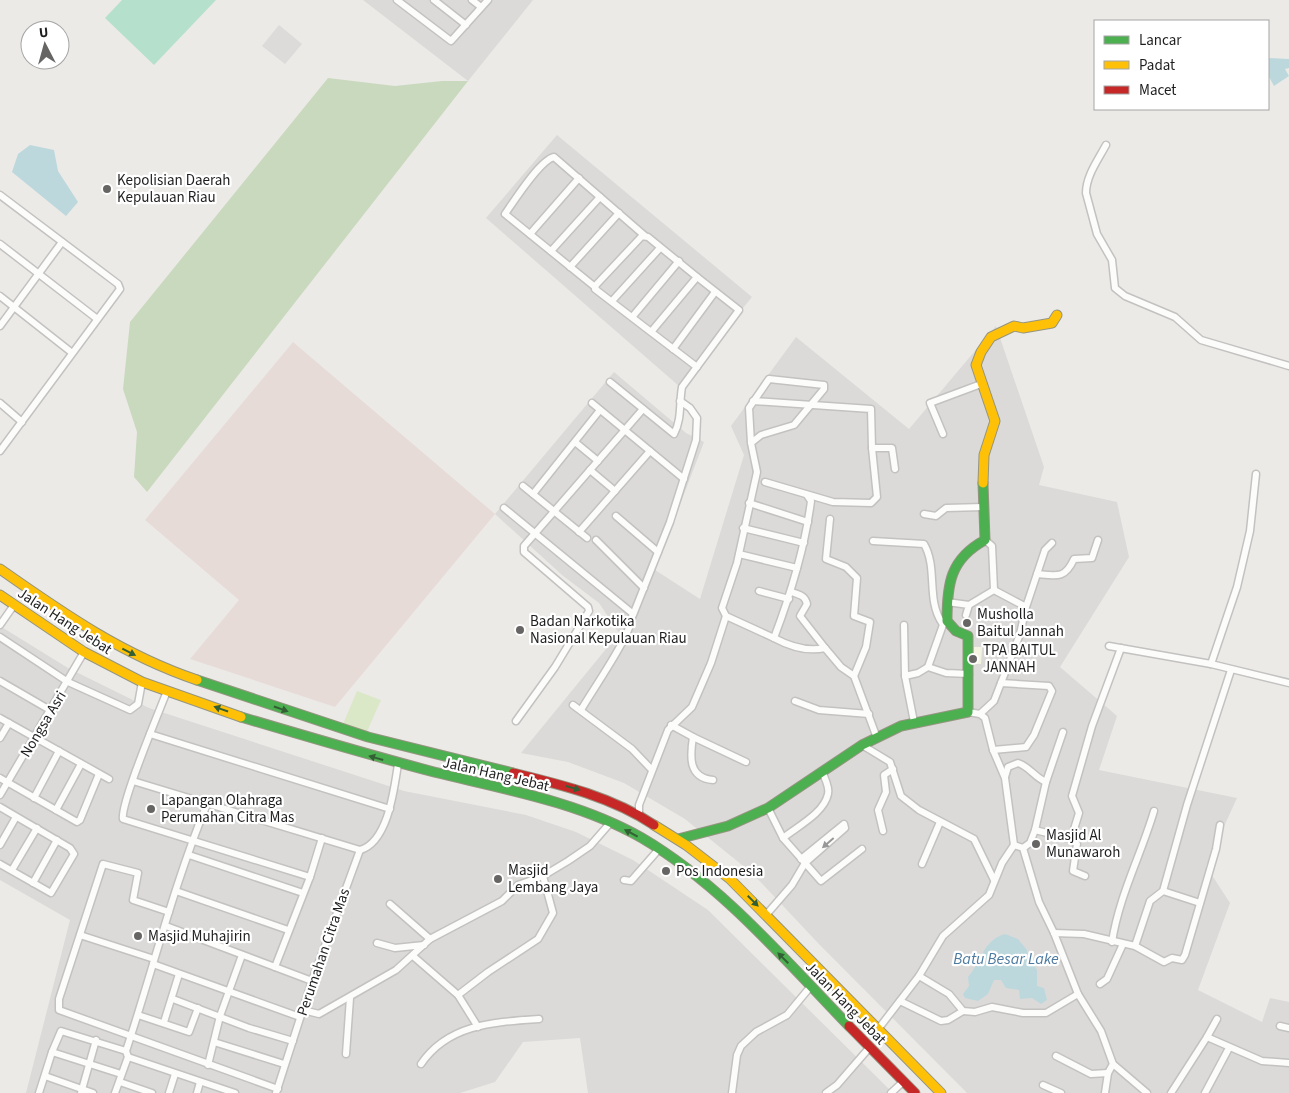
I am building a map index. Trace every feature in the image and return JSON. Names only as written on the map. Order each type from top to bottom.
[{"type":"main road","points":[[678,839],[728,826],[768,808],[862,745],[877,738],[914,722],[968,712],[968,636],[944,622],[950,580],[954,569],[971,547],[985,540],[984,458],[995,421],[976,365],[981,352],[991,337],[1014,326],[1023,328],[1052,323],[1058,315]]},
{"type":"main road","points":[[0,569],[83,627],[111,643],[170,671],[368,737],[595,795],[639,815],[678,839],[730,879],[942,1093]]},
{"type":"main road","name":"Jalan Hang Jebat","points":[[0,596],[84,652],[142,682],[167,692],[325,743],[398,764],[551,801],[611,822],[659,849],[690,871],[718,895],[811,986],[915,1093]]},
{"type":"main road","points":[[551,801],[556,784]]},
{"type":"street","points":[[397,0],[451,41],[488,0]]},
{"type":"street","points":[[434,0],[466,25]]},
{"type":"street","points":[[472,0],[481,7]]},
{"type":"street","points":[[1106,145],[1093,169],[1086,186],[1086,193],[1097,234],[1112,260],[1115,288],[1125,296],[1175,317],[1201,340],[1289,366]]},
{"type":"street","points":[[610,382],[674,434],[681,422],[680,400],[682,387],[697,367],[739,310],[679,261],[644,236],[554,157],[550,158],[537,171],[505,214],[595,287],[596,290],[633,316],[697,367]]},
{"type":"street","points":[[530,234],[579,178]]},
{"type":"street","points":[[0,195],[120,286],[118,294],[96,318],[0,451]]},
{"type":"street","points":[[551,251],[600,197]]},
{"type":"street","points":[[570,267],[619,213]]},
{"type":"street","points":[[595,287],[640,236],[644,236]]},
{"type":"street","points":[[0,326],[62,242]]},
{"type":"street","points":[[0,244],[96,318]]},
{"type":"street","points":[[612,301],[660,248]]},
{"type":"street","points":[[633,316],[679,261]]},
{"type":"street","points":[[651,332],[697,277]]},
{"type":"street","points":[[673,349],[715,292]]},
{"type":"street","points":[[0,296],[71,352]]},
{"type":"street","points":[[639,815],[639,805],[671,725],[692,706],[711,662],[726,616],[723,605],[739,554],[743,528],[757,472],[751,443],[749,408],[769,379],[824,385],[824,389],[794,425],[761,435],[751,443]]},
{"type":"street","points":[[943,434],[930,403],[981,384]]},
{"type":"street","points":[[580,710],[624,640],[632,623],[633,615],[684,478],[696,440],[697,418],[690,408],[680,400]]},
{"type":"street","points":[[753,401],[871,408],[872,448],[877,497],[871,503],[833,502],[765,482]]},
{"type":"street","points":[[0,403],[22,422]]},
{"type":"street","points":[[592,403],[684,478]]},
{"type":"street","points":[[516,721],[555,667],[588,611],[578,598],[524,552],[524,546],[643,409]]},
{"type":"street","points":[[533,494],[600,410]]},
{"type":"street","points":[[575,442],[598,461]]},
{"type":"street","points":[[872,448],[892,448],[896,469]]},
{"type":"street","points":[[579,532],[650,451]]},
{"type":"street","points":[[590,470],[615,491]]},
{"type":"street","points":[[1211,664],[1237,586],[1250,531],[1256,474]]},
{"type":"street","points":[[523,486],[587,538]]},
{"type":"street","points":[[774,638],[792,592],[804,543],[811,501],[807,495]]},
{"type":"street","points":[[749,503],[808,522]]},
{"type":"street","points":[[924,514],[936,516],[946,508],[984,507]]},
{"type":"street","points":[[504,508],[633,615]]},
{"type":"street","points":[[616,516],[658,552]]},
{"type":"street","points":[[830,519],[826,559],[846,567],[857,578],[854,616],[870,622],[866,647],[854,676]]},
{"type":"street","points":[[743,528],[804,543]]},
{"type":"street","points":[[596,540],[644,588]]},
{"type":"street","points":[[985,540],[992,546],[994,590]]},
{"type":"street","points":[[1037,574],[1057,576],[1066,573],[1071,568],[1074,559],[1092,558],[1098,540]]},
{"type":"street","points":[[873,541],[924,544],[931,572],[933,606],[944,622],[928,667],[918,673],[905,676]]},
{"type":"street","points":[[980,714],[992,705],[1020,634],[1026,606],[1046,547],[1052,543]]},
{"type":"street","points":[[739,554],[797,568]]},
{"type":"street","points":[[947,602],[969,605],[994,590]]},
{"type":"street","points":[[994,590],[1026,606]]},
{"type":"street","points":[[758,591],[789,599]]},
{"type":"street","points":[[792,592],[802,595],[806,599],[807,604],[800,616],[841,667],[854,676],[877,738]]},
{"type":"street","points":[[0,625],[14,605]]},
{"type":"street","points":[[966,615],[969,605]]},
{"type":"street","points":[[726,616],[785,644],[814,651],[825,648]]},
{"type":"street","points":[[904,624],[905,676],[914,722]]},
{"type":"street","points":[[0,637],[68,682],[132,710],[138,704],[142,682]]},
{"type":"street","points":[[1109,646],[1211,664],[1289,683]]},
{"type":"street","points":[[1071,839],[1079,813],[1072,796],[1092,726],[1121,648]]},
{"type":"street","name":"Nongsa Asri","points":[[0,795],[84,652]]},
{"type":"street","points":[[928,667],[946,673],[969,674]]},
{"type":"street","points":[[1134,946],[1150,901],[1163,891],[1187,804],[1231,670]]},
{"type":"street","points":[[0,681],[50,710]]},
{"type":"street","points":[[993,750],[1026,747],[1034,735],[1052,691],[1049,686],[1001,683]]},
{"type":"street","points":[[167,692],[133,781],[123,812],[123,819],[192,842],[310,877]]},
{"type":"street","points":[[795,701],[819,710],[869,714]]},
{"type":"street","points":[[573,705],[632,750],[652,770]]},
{"type":"street","points":[[879,1028],[919,976],[943,936],[989,894],[994,880],[1014,845],[1005,778],[993,750],[985,718],[980,714],[968,712]]},
{"type":"street","points":[[0,718],[109,779]]},
{"type":"street","points":[[0,738],[9,723]]},
{"type":"street","points":[[671,725],[746,762]]},
{"type":"street","points":[[1023,848],[1030,843],[1035,830],[1046,782],[1063,732]]},
{"type":"street","points":[[150,734],[390,809]]},
{"type":"street","points":[[693,737],[690,762],[700,775],[706,779],[713,780]]},
{"type":"street","points":[[862,745],[888,760],[894,769],[902,796],[920,810],[976,841],[994,880]]},
{"type":"street","points":[[34,798],[58,751]]},
{"type":"street","points":[[1005,778],[1008,767],[1018,763],[1028,768],[1036,778],[1046,782]]},
{"type":"street","points":[[56,810],[82,764]]},
{"type":"street","points":[[133,781],[360,850],[374,843],[390,809],[398,764]]},
{"type":"street","points":[[883,831],[878,810],[886,792],[884,775],[894,769]]},
{"type":"street","points":[[783,838],[819,810],[828,794],[828,788],[822,771]]},
{"type":"street","points":[[0,778],[77,822],[80,820],[99,774]]},
{"type":"street","points":[[116,1093],[131,1036],[169,912],[192,842],[207,804]]},
{"type":"street","points":[[0,807],[72,850],[73,857],[52,892],[49,893],[0,864]]},
{"type":"street","points":[[768,808],[783,838],[820,880],[824,880],[862,850]]},
{"type":"street","points":[[1112,942],[1130,873],[1148,834],[1154,811]]},
{"type":"street","points":[[0,845],[16,817]]},
{"type":"street","points":[[80,935],[154,962],[179,974],[229,991],[302,1014],[319,1014],[396,970],[430,939],[502,901],[524,881],[543,876],[590,846],[611,822]]},
{"type":"street","points":[[922,864],[940,822]]},
{"type":"street","points":[[766,916],[798,877],[803,861],[844,824],[845,828],[803,861]]},
{"type":"street","points":[[1054,933],[1084,934],[1134,946],[1164,962],[1172,958],[1182,960],[1216,849],[1220,824]]},
{"type":"street","points":[[12,870],[37,828]]},
{"type":"street","points":[[1035,830],[1071,839],[1077,844],[1073,871],[1085,876]]},
{"type":"street","points":[[274,967],[310,877],[322,838]]},
{"type":"street","points":[[33,882],[56,840]]},
{"type":"street","points":[[1014,845],[1023,848]]},
{"type":"street","points":[[1023,848],[1039,902],[1054,933],[1078,994],[1097,1023],[1113,1064],[1147,1093]]},
{"type":"street","points":[[624,880],[631,881],[637,876],[659,849]]},
{"type":"street","name":"Perumahan Citra Mas","points":[[277,1091],[284,1064],[312,981],[360,850]]},
{"type":"street","points":[[188,855],[303,893]]},
{"type":"street","points":[[169,912],[133,900],[132,894],[139,874],[105,863],[80,935],[60,999],[59,1010],[277,1091]]},
{"type":"street","points":[[798,877],[815,875]]},
{"type":"street","points":[[458,995],[540,936],[553,913],[543,876]]},
{"type":"street","points":[[176,891],[288,930]]},
{"type":"street","points":[[1163,891],[1200,903]]},
{"type":"street","points":[[390,904],[430,939]]},
{"type":"street","points":[[166,926],[312,981]]},
{"type":"street","points":[[377,943],[395,948],[424,944]]},
{"type":"street","points":[[1100,984],[1107,978],[1123,944]]},
{"type":"street","points":[[208,1065],[220,1016],[242,955]]},
{"type":"street","points":[[413,956],[458,995],[478,1027]]},
{"type":"street","points":[[164,1022],[173,999],[179,974]]},
{"type":"street","points":[[919,976],[949,994],[963,1011]]},
{"type":"street","points":[[732,1093],[737,1055],[741,1046],[756,1032],[787,1015],[811,986]]},
{"type":"street","points":[[900,1001],[941,1021],[948,1020],[963,1011],[975,1012],[992,1008],[1023,1013],[1046,1013],[1078,994]]},
{"type":"street","points":[[346,1054],[350,998]]},
{"type":"street","points":[[173,999],[293,1041]]},
{"type":"street","points":[[138,1015],[164,1022],[188,1032],[198,1008]]},
{"type":"street","points":[[421,1064],[438,1043],[452,1035],[478,1027],[539,1019]]},
{"type":"street","points":[[1172,1093],[1217,1020]]},
{"type":"street","points":[[1280,1026],[1289,1028]]},
{"type":"street","points":[[40,1093],[52,1052],[61,1031],[96,1040],[175,1074],[235,1093]]},
{"type":"street","points":[[1208,1037],[1229,1048],[1262,1061],[1289,1063]]},
{"type":"street","points":[[82,1091],[96,1040]]},
{"type":"street","points":[[214,1042],[284,1064]]},
{"type":"street","points":[[826,1093],[846,1075],[870,1047]]},
{"type":"street","points":[[1205,1093],[1229,1048]]},
{"type":"street","points":[[52,1052],[121,1074]]},
{"type":"street","points":[[1056,1056],[1091,1074],[1108,1073]]},
{"type":"street","points":[[1105,1093],[1108,1073],[1113,1064]]},
{"type":"street","points":[[169,1093],[175,1074]]},
{"type":"street","points":[[45,1076],[82,1091],[93,1093]]},
{"type":"street","points":[[891,1093],[904,1081]]},
{"type":"street","points":[[120,1082],[152,1093]]},
{"type":"street","points":[[197,1093],[200,1082]]},
{"type":"street","points":[[1043,1084],[1061,1093]]},
{"type":"shaded area","points":[[363,0],[533,0],[468,81]]},
{"type":"shaded area","points":[[279,25],[302,44],[285,64],[262,46]]},
{"type":"shaded area","points":[[557,135],[752,297],[679,386],[486,218]]},
{"type":"shaded area","points":[[996,326],[1044,467],[1039,485],[1117,502],[1129,557],[1060,667],[1117,716],[1099,770],[1237,798],[1206,866],[1230,903],[1198,990],[1262,1022],[1270,998],[1289,1002],[1289,1093],[967,1093],[817,942],[752,873],[685,819],[624,783],[568,762],[521,753],[619,633],[599,603],[562,575],[495,514],[614,372],[686,433],[704,442],[655,570],[700,599],[744,455],[731,426],[796,337],[909,429]]},
{"type":"shaded area","points":[[293,342],[495,514],[335,707],[190,659],[239,600],[145,520]]},
{"type":"shaded area","points":[[0,626],[68,668],[149,708],[404,791],[526,815],[576,832],[633,860],[708,910],[893,1093],[588,1093],[580,1038],[523,1042],[495,1082],[460,1093],[26,1093],[70,920],[0,880]]},
{"type":"shaded area","name":"TPA BAITUL JANNAH","points":[[974,647],[982,647],[981,664],[964,664],[965,654],[974,654]]},
{"type":"green space","points":[[122,0],[216,0],[154,65],[105,18]]},
{"type":"green space","points":[[328,78],[395,86],[442,81],[468,81],[147,492],[134,477],[137,432],[123,389],[130,322]]},
{"type":"green space","points":[[357,691],[381,700],[366,734],[343,724]]},
{"type":"water","points":[[1269,58],[1289,59],[1289,68],[1285,69],[1289,76],[1274,86],[1269,77]]},
{"type":"water","points":[[30,145],[54,150],[58,171],[78,202],[66,216],[12,172],[18,154]]},
{"type":"water","name":"Batu Besar Lake","points":[[1005,934],[1018,939],[1027,950],[1028,957],[1037,970],[1037,986],[1044,988],[1047,1000],[1041,1004],[1032,998],[1020,999],[1019,990],[1006,988],[1001,980],[994,980],[988,994],[978,1001],[965,998],[963,994],[969,986],[968,977],[987,946]]},
{"type":"traffic: fast","points":[[678,839],[728,826],[768,808],[862,745],[901,726],[968,712],[968,636],[956,631],[947,621],[947,608],[950,584],[958,564],[964,555],[985,540],[983,483]]},
{"type":"traffic: fast","points":[[197,680],[368,737],[513,773]]},
{"type":"traffic: fast","points":[[241,717],[410,766],[541,798],[593,815],[642,838],[671,857],[726,901],[849,1026]]},
{"type":"traffic: slow","points":[[983,483],[984,455],[995,421],[976,365],[981,352],[991,337],[1014,326],[1023,328],[1052,323],[1057,315]]},
{"type":"traffic: slow","points":[[0,569],[47,602],[119,646],[170,670],[197,680]]},
{"type":"traffic: slow","points":[[0,595],[84,652],[142,682],[241,717]]},
{"type":"traffic: slow","points":[[654,825],[686,845],[730,879],[941,1093]]},
{"type":"traffic: jam","points":[[513,773],[568,787],[604,799],[654,825]]},
{"type":"traffic: jam","points":[[849,1026],[915,1093]]},
{"type":"place","name":"Kepolisian Daerah Kepulauan Riau","points":[[107,189]]},
{"type":"place","name":"Musholla Baitul Jannah","points":[[967,623]]},
{"type":"place","name":"Badan Narkotika Nasional Kepulauan Riau","points":[[520,630]]},
{"type":"place","name":"TPA BAITUL JANNAH","points":[[973,659]]},
{"type":"place","name":"Lapangan Olahraga Perumahan Citra Mas","points":[[151,809]]},
{"type":"place","name":"Masjid Al Munawaroh","points":[[1036,844]]},
{"type":"place","name":"Pos Indonesia","points":[[666,871]]},
{"type":"place","name":"Masjid Lembang Jaya","points":[[498,879]]},
{"type":"place","name":"Masjid Muhajirin","points":[[138,936]]}]
